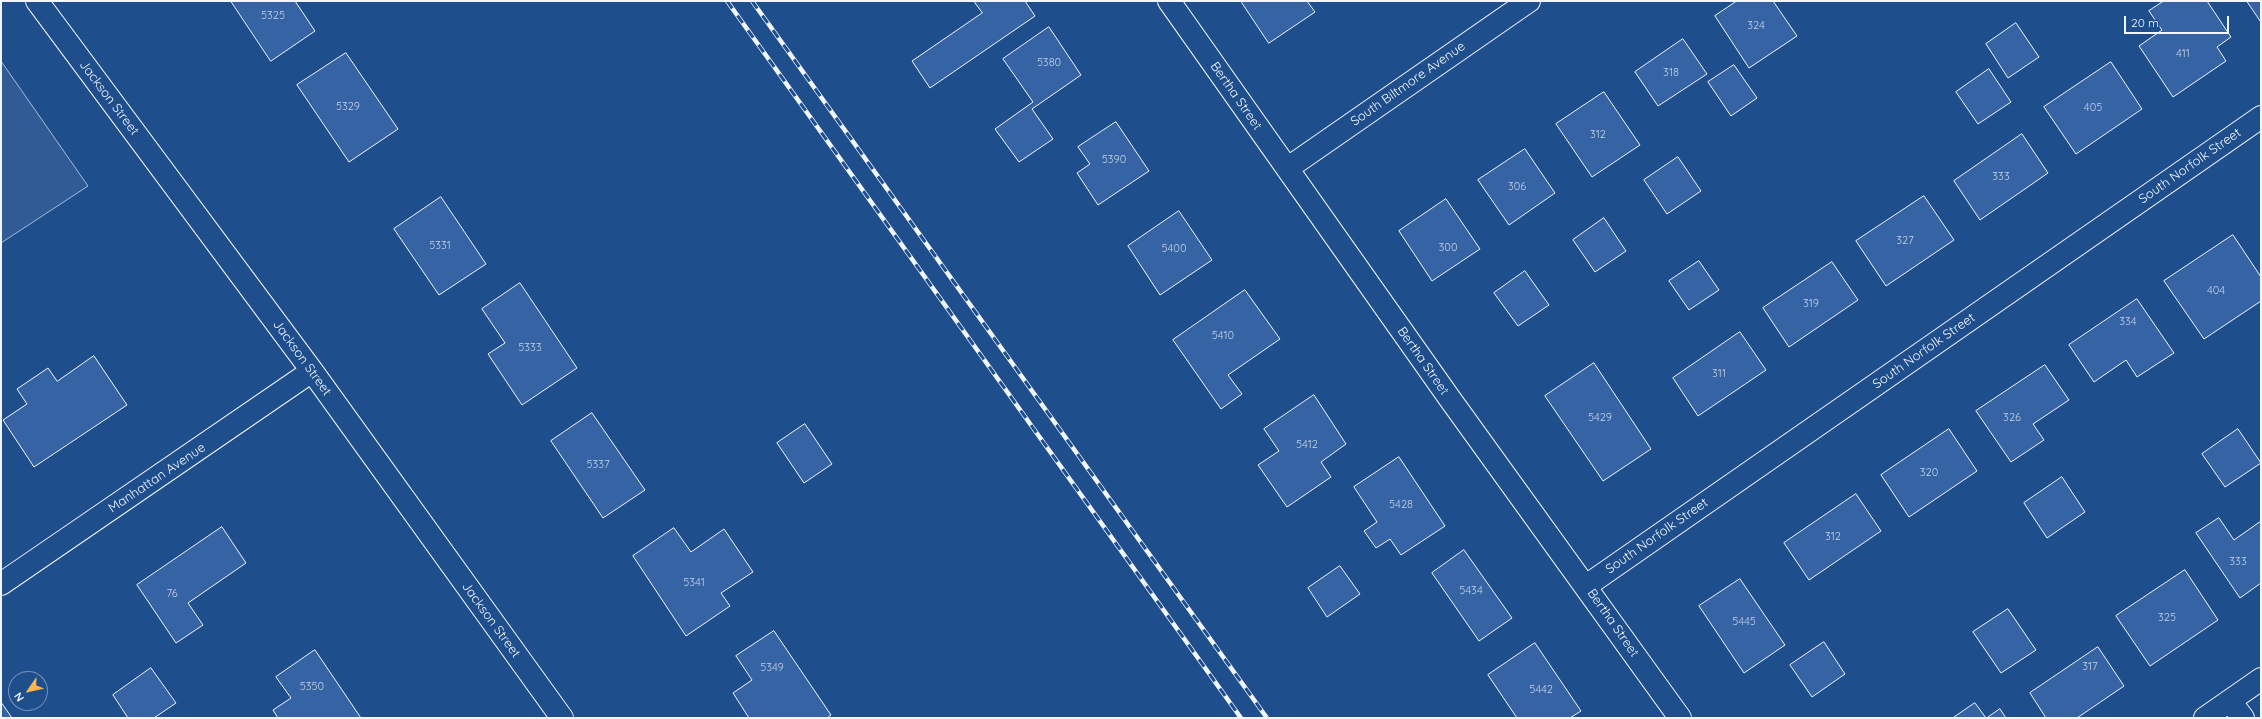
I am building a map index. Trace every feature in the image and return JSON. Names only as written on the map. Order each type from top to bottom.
[{"type":"street","name":"Jackson Street","points":[[37,1],[312,372],[562,718]]},
{"type":"street","name":"Bertha Street","points":[[1169,1],[1450,399],[1680,718]]},
{"type":"street","name":"South Biltmore Avenue","points":[[1288,168],[1529,1]]},
{"type":"street","name":"South Norfolk Street","points":[[1586,586],[2261,117]]},
{"type":"street","name":"Manhattan Avenue","points":[[1,584],[312,372]]},
{"type":"street","points":[[2205,718],[2261,679]]},
{"type":"street","points":[[2230,701],[2242,718]]},
{"type":"shaded area","points":[[1,61],[88,186],[1,243]]},
{"type":"building","points":[[231,1],[295,1],[315,31],[271,61]]},
{"type":"building","points":[[974,1],[1025,1],[1035,16],[930,88],[912,61],[982,13]]},
{"type":"building","points":[[1241,1],[1307,1],[1315,12],[1269,43]]},
{"type":"building","points":[[1737,1],[1773,1],[1797,36],[1749,68],[1715,16]]},
{"type":"building","points":[[2164,1],[2207,1],[2231,37],[2217,47],[2226,61],[2173,97],[2139,46],[2162,30],[2149,11]]},
{"type":"building","points":[[2247,1],[2261,1],[2261,22]]},
{"type":"building","points":[[2016,23],[2039,57],[2008,78],[1986,44]]},
{"type":"building","points":[[1049,27],[1081,75],[1032,109],[1053,139],[1019,162],[995,129],[1033,102],[1003,59]]},
{"type":"building","points":[[1683,39],[1707,74],[1658,106],[1635,72]]},
{"type":"building","points":[[346,53],[398,129],[349,162],[297,85]]},
{"type":"building","points":[[2111,62],[2142,109],[2076,154],[2044,107]]},
{"type":"building","points":[[1734,65],[1757,98],[1731,116],[1708,82]]},
{"type":"building","points":[[1989,69],[2011,102],[1978,124],[1956,92]]},
{"type":"building","points":[[1604,92],[1640,145],[1592,177],[1556,124]]},
{"type":"building","points":[[1116,122],[1149,171],[1098,205],[1077,173],[1090,164],[1078,147]]},
{"type":"building","points":[[2022,134],[2048,173],[1980,220],[1954,181]]},
{"type":"building","points":[[1525,149],[1555,193],[1509,225],[1478,180]]},
{"type":"building","points":[[1678,157],[1701,191],[1667,214],[1644,180]]},
{"type":"building","points":[[1924,196],[1954,240],[1886,286],[1856,241]]},
{"type":"building","points":[[441,197],[486,264],[439,295],[394,229]]},
{"type":"building","points":[[1446,199],[1480,249],[1432,281],[1399,231]]},
{"type":"building","points":[[1179,211],[1212,260],[1160,295],[1128,246]]},
{"type":"building","points":[[1604,218],[1626,251],[1595,272],[1573,240]]},
{"type":"building","points":[[2233,235],[2261,277],[2261,301],[2204,339],[2164,281]]},
{"type":"building","points":[[1699,261],[1719,290],[1689,310],[1669,281]]},
{"type":"building","points":[[1832,262],[1858,300],[1789,347],[1763,308]]},
{"type":"building","points":[[1525,271],[1549,305],[1518,326],[1494,293]]},
{"type":"building","points":[[520,283],[577,368],[522,405],[488,354],[505,343],[482,309]]},
{"type":"building","points":[[1245,290],[1280,339],[1228,375],[1242,394],[1221,409],[1173,340]]},
{"type":"building","points":[[2137,299],[2174,353],[2137,377],[2126,360],[2094,382],[2069,345]]},
{"type":"building","points":[[1740,332],[1766,370],[1698,416],[1673,378]]},
{"type":"building","points":[[94,356],[127,405],[34,467],[3,420],[27,404],[17,389],[48,368],[57,381]]},
{"type":"building","points":[[1594,363],[1651,449],[1603,481],[1545,396]]},
{"type":"building","points":[[2045,365],[2069,400],[2033,424],[2044,440],[2011,462],[1976,411]]},
{"type":"building","points":[[1314,395],[1346,444],[1321,462],[1331,477],[1287,507],[1258,465],[1279,451],[1264,429]]},
{"type":"building","points":[[592,413],[645,490],[603,518],[551,441]]},
{"type":"building","points":[[805,424],[832,464],[804,483],[777,443]]},
{"type":"building","points":[[1949,429],[1977,471],[1909,517],[1881,475]]},
{"type":"building","points":[[2238,429],[2261,463],[2225,487],[2202,454]]},
{"type":"building","points":[[1399,457],[1445,526],[1401,555],[1390,539],[1376,548],[1364,531],[1377,522],[1354,487]]},
{"type":"building","points":[[2062,477],[2085,512],[2047,538],[2024,503]]},
{"type":"building","points":[[1856,494],[1881,531],[1809,580],[1784,543]]},
{"type":"building","points":[[2219,518],[2234,540],[2261,521],[2261,583],[2240,598],[2196,533]]},
{"type":"building","points":[[222,527],[246,563],[188,603],[203,625],[176,643],[137,585]]},
{"type":"building","points":[[674,528],[691,552],[724,529],[753,572],[721,593],[730,606],[686,636],[633,556]]},
{"type":"building","points":[[1464,550],[1512,618],[1479,641],[1432,573]]},
{"type":"building","points":[[1340,566],[1360,594],[1327,617],[1308,588]]},
{"type":"building","points":[[2185,570],[2218,620],[2150,666],[2116,616]]},
{"type":"building","points":[[1740,579],[1785,645],[1744,673],[1699,606]]},
{"type":"building","points":[[2008,609],[2036,650],[2001,673],[1973,632]]},
{"type":"building","points":[[774,631],[831,715],[827,718],[749,718],[733,693],[752,680],[736,656]]},
{"type":"building","points":[[1824,642],[1845,674],[1812,697],[1790,665]]},
{"type":"building","points":[[1535,643],[1581,711],[1570,718],[1517,718],[1488,675]]},
{"type":"building","points":[[2098,647],[2124,686],[2077,718],[2046,718],[2030,693]]},
{"type":"building","points":[[315,650],[361,718],[278,718],[273,710],[291,698],[276,677]]},
{"type":"building","points":[[151,668],[176,703],[154,718],[128,718],[113,695]]},
{"type":"building","points":[[1,702],[12,718],[1,718]]},
{"type":"building","points":[[1975,703],[1986,718],[1953,718]]},
{"type":"building","points":[[2000,709],[2006,718],[1987,718]]},
{"type":"railway","points":[[727,1],[1241,718]]},
{"type":"railway","points":[[752,1],[1267,718]]}]
